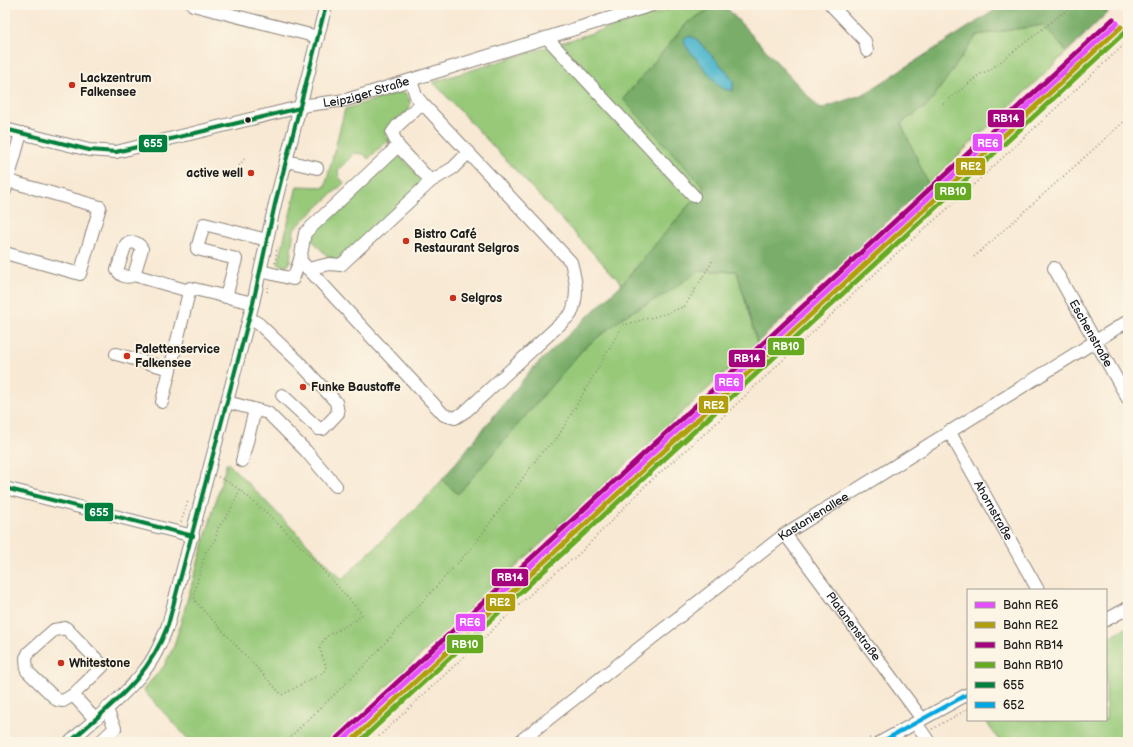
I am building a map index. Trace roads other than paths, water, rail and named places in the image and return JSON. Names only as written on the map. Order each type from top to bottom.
[{"type":"street","points":[[193,5],[318,37]]},
{"type":"street","points":[[70,742],[144,671],[162,641],[168,625],[228,402],[261,271],[286,161],[326,5]]},
{"type":"street","name":"Leipziger Straße","points":[[5,129],[89,150],[116,152],[300,108],[346,100],[547,38],[618,10],[652,5]]},
{"type":"street","points":[[831,5],[864,41],[867,50]]},
{"type":"street","points":[[547,38],[694,196]]},
{"type":"street","points":[[304,264],[444,415],[455,418],[466,411],[571,314],[576,301],[575,275],[571,262],[416,96],[411,80]]},
{"type":"street","points":[[422,102],[397,126],[392,133],[398,146],[431,181]]},
{"type":"street","points":[[5,253],[80,274],[100,207],[6,184],[21,133]]},
{"type":"street","points":[[261,271],[292,279],[304,264],[305,233],[398,146]]},
{"type":"street","points":[[304,264],[341,265],[431,181],[453,168],[469,152]]},
{"type":"street","points":[[286,161],[317,168]]},
{"type":"street","points":[[226,297],[236,258],[197,249],[204,224],[267,240]]},
{"type":"street","name":"Eschenstraße","points":[[1054,268],[1128,399]]},
{"type":"street","points":[[134,275],[189,291]]},
{"type":"street","points":[[162,402],[190,288],[253,303]]},
{"type":"street","points":[[249,318],[259,324],[299,362],[336,402],[338,413],[323,429],[319,429],[282,395]]},
{"type":"street","name":"Kastanienallee","points":[[519,742],[785,534],[1128,321]]},
{"type":"street","points":[[116,354],[170,369]]},
{"type":"street","points":[[228,402],[268,413],[306,451],[336,486]]},
{"type":"street","points":[[242,461],[254,410]]},
{"type":"street","name":"Ahornstraße","points":[[949,431],[1037,589]]},
{"type":"street","points":[[5,488],[192,536]]},
{"type":"street","name":"Platanenstraße","points":[[785,534],[919,721],[926,738]]},
{"type":"street","points":[[1107,619],[1128,608]]},
{"type":"street","points":[[66,628],[103,666],[73,695],[63,701],[57,700],[27,671],[25,664],[29,652],[54,630],[66,628]]},
{"type":"street","points":[[73,695],[95,719]]},
{"type":"street","points":[[881,742],[967,695]]},
{"type":"street","points":[[100,742],[115,728],[106,708]]},
{"type":"water","points":[[690,36],[696,39],[728,73],[733,81],[733,91],[721,88],[687,48],[683,39]]},
{"type":"rail line","name":"RB14","points":[[337,738],[1113,19]]},
{"type":"rail line","name":"RE6","points":[[341,742],[1117,23]]},
{"type":"rail line","name":"RE2","points":[[350,742],[1121,27]]},
{"type":"rail line","name":"RB10","points":[[359,742],[1125,32]]},
{"type":"place","name":"Lackzentrum Falkensee","points":[[72,85]]},
{"type":"place","name":"active well","points":[[251,173]]},
{"type":"place","name":"Bistro Café Restaurant Selgros","points":[[406,241]]},
{"type":"place","name":"Selgros","points":[[453,298]]},
{"type":"place","name":"Palettenservice Falkensee","points":[[127,356]]},
{"type":"place","name":"Funke Baustoffe","points":[[303,387]]},
{"type":"place","name":"Whitestone","points":[[61,663]]}]
